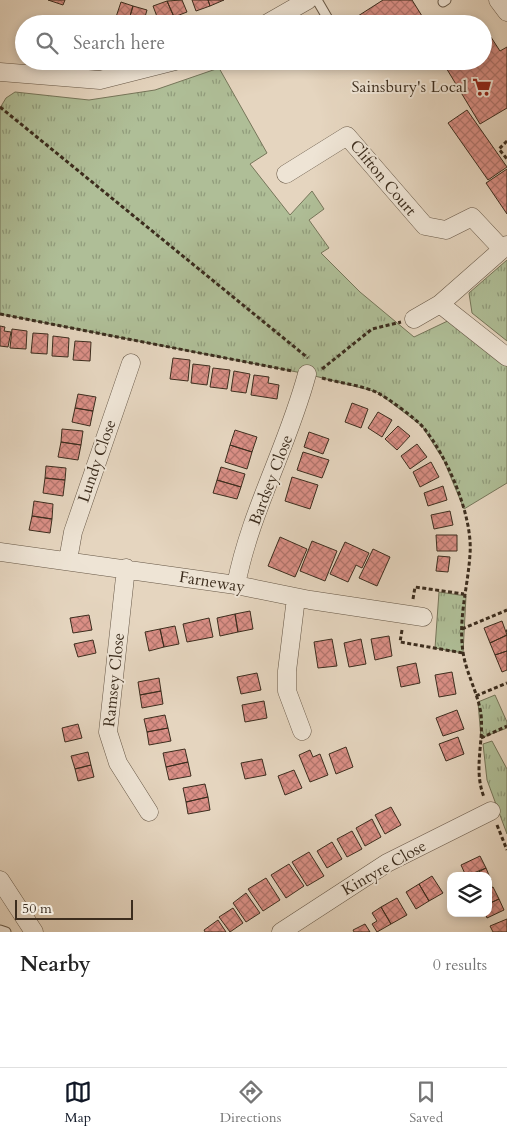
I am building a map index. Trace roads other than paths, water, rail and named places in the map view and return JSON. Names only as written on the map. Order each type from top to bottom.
[{"type":"street","points":[[282,15],[308,0]]},
{"type":"street","points":[[498,0],[507,12]]},
{"type":"street","points":[[0,72],[100,80],[139,70]]},
{"type":"street","name":"Clifton Court","points":[[286,174],[347,136],[425,226],[446,230],[472,217],[504,247]]},
{"type":"street","points":[[414,319],[440,304],[504,247]]},
{"type":"street","points":[[440,304],[507,357]]},
{"type":"street","name":"Lundy Close","points":[[68,560],[73,532],[131,363]]},
{"type":"street","name":"Bardsey Close","points":[[236,585],[242,553],[296,415],[315,372]]},
{"type":"street","name":"Farneway","points":[[0,552],[126,568],[236,585],[296,598],[412,615]]},
{"type":"street","name":"Ramsey Close","points":[[126,568],[108,732],[118,762],[149,812]]},
{"type":"street","points":[[296,598],[287,670],[287,691],[302,731]]},
{"type":"street","name":"Kintyre Close","points":[[281,932],[387,863],[491,812]]},
{"type":"street","points":[[0,880],[25,929]]},
{"type":"lane","points":[[317,0],[326,15]]},
{"type":"lane","points":[[0,930],[6,932]]},
{"type":"place","name":"Sainsbury's Local","points":[[482,87]]}]
